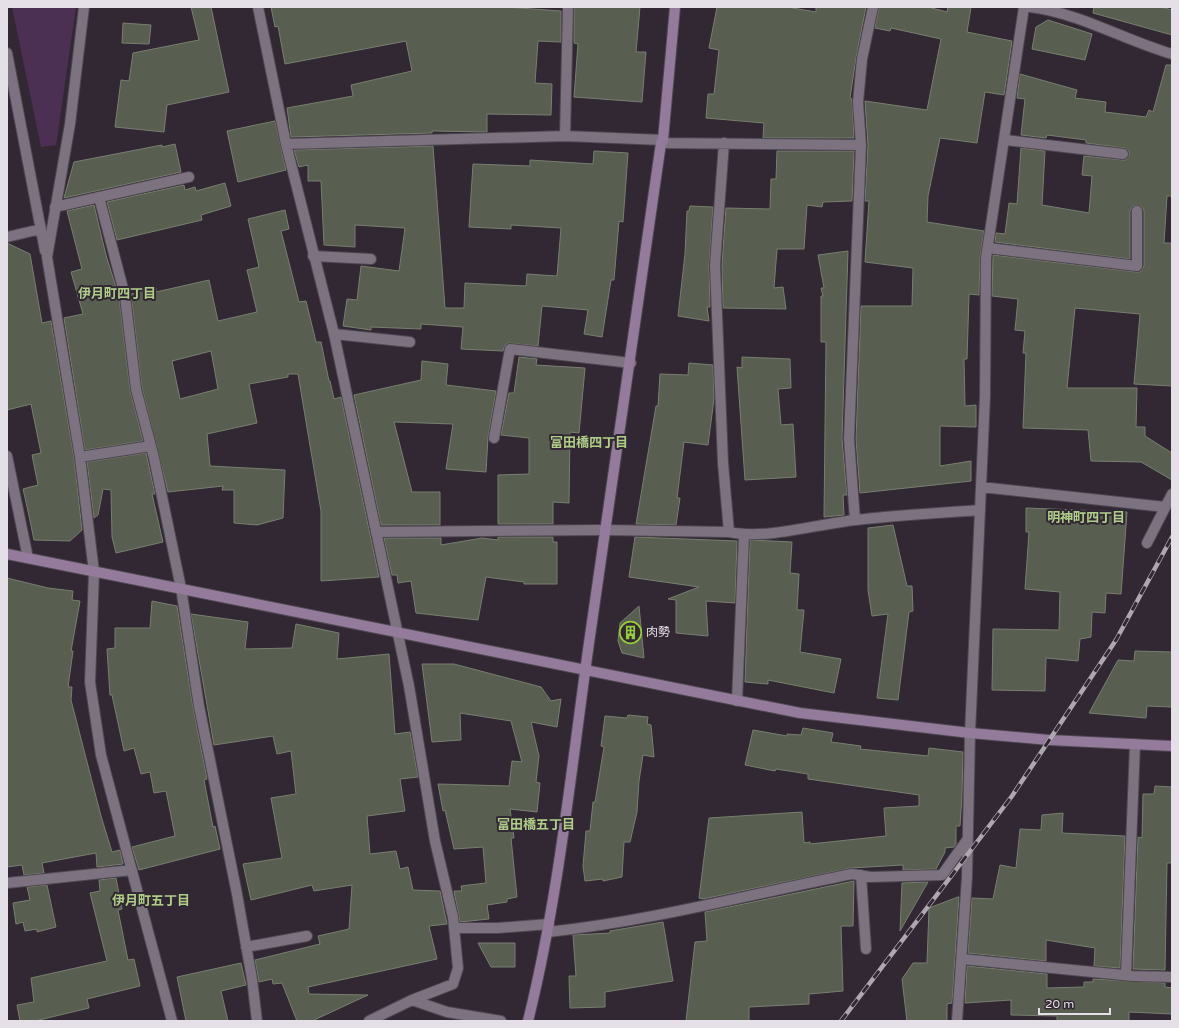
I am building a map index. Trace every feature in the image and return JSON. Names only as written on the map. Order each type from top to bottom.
[{"type":"street","points":[[47,257],[70,124],[84,7]]},
{"type":"street","points":[[258,7],[286,144],[313,256],[334,334],[409,686],[435,841],[454,928],[458,968],[453,984],[412,1000],[369,1021]]},
{"type":"street","points":[[564,136],[568,7]]},
{"type":"street","points":[[528,1021],[549,928],[604,530],[631,363],[662,141],[675,7]]},
{"type":"street","points":[[855,520],[849,439],[861,145],[858,102],[862,59],[873,7]]},
{"type":"street","points":[[957,1021],[967,877],[970,733],[981,487],[988,248],[1024,7]]},
{"type":"street","points":[[1030,7],[1053,10],[1151,48],[1172,54]]},
{"type":"street","points":[[7,53],[47,257],[80,457],[94,572],[90,682],[101,755],[172,1021]]},
{"type":"street","points":[[286,144],[564,136],[724,143],[861,145]]},
{"type":"street","points":[[1005,140],[1123,154]]},
{"type":"street","points":[[724,143],[715,265],[722,463],[729,532]]},
{"type":"street","points":[[55,207],[189,177]]},
{"type":"street","points":[[99,197],[125,296],[136,389],[151,446],[181,588],[199,706],[246,947],[257,1021]]},
{"type":"street","points":[[988,248],[1137,266],[1137,211]]},
{"type":"street","points":[[7,237],[41,229]]},
{"type":"street","points":[[313,256],[371,259]]},
{"type":"street","points":[[334,334],[410,342]]},
{"type":"street","points":[[494,438],[510,349],[631,363]]},
{"type":"street","points":[[80,457],[151,446]]},
{"type":"street","points":[[7,456],[28,558]]},
{"type":"street","points":[[981,487],[1165,507]]},
{"type":"street","points":[[1147,543],[1172,494]]},
{"type":"street","points":[[376,532],[604,530],[729,532],[744,535],[800,529],[855,520],[980,510]]},
{"type":"street","points":[[737,700],[744,535]]},
{"type":"street","points":[[7,554],[800,713],[970,733],[1049,740],[1172,746]]},
{"type":"street","points":[[1126,975],[1135,744]]},
{"type":"street","points":[[454,928],[549,928],[611,924],[660,916],[852,874],[942,875],[967,840]]},
{"type":"street","points":[[7,883],[132,870]]},
{"type":"street","points":[[861,875],[866,949]]},
{"type":"street","points":[[246,947],[307,936]]},
{"type":"street","points":[[962,959],[1172,978]]},
{"type":"street","points":[[412,1000],[447,1012],[500,1021]]},
{"type":"shaded area","points":[[12,7],[76,7],[56,145],[41,147]]},
{"type":"building","points":[[191,7],[211,7],[229,92],[167,105],[164,132],[115,127],[121,80],[129,81],[133,53],[199,40]]},
{"type":"building","points":[[271,7],[505,7],[561,11],[561,42],[538,41],[535,83],[552,84],[551,115],[487,114],[487,132],[432,131],[432,133],[291,137],[287,108],[353,96],[351,85],[412,71],[406,41],[285,64],[278,26],[275,27]]},
{"type":"building","points":[[574,7],[640,7],[636,52],[646,52],[642,102],[574,97],[578,44],[574,43]]},
{"type":"building","points":[[717,7],[787,7],[816,12],[816,7],[866,7],[850,98],[852,99],[854,138],[763,138],[764,123],[706,118],[708,94],[714,94],[719,50],[709,48]]},
{"type":"building","points":[[879,7],[928,7],[947,12],[948,7],[971,7],[967,32],[1012,41],[1004,95],[985,92],[977,143],[940,138],[928,196],[927,222],[984,231],[980,258],[979,295],[969,294],[967,359],[964,359],[965,406],[976,405],[976,427],[940,426],[940,466],[971,461],[971,481],[860,493],[856,439],[861,306],[912,306],[913,268],[865,262],[869,201],[865,201],[868,145],[865,101],[927,110],[941,39],[891,28],[890,31],[875,28]]},
{"type":"building","points":[[1094,7],[1161,7],[1172,10],[1172,35],[1093,13]]},
{"type":"building","points":[[1048,20],[1092,34],[1085,60],[1032,49],[1036,27]]},
{"type":"building","points":[[123,23],[151,25],[149,44],[122,43]]},
{"type":"building","points":[[1166,65],[1172,65],[1172,196],[1167,196],[1164,243],[1172,243],[1172,386],[1134,384],[1140,314],[1075,308],[1067,388],[1137,388],[1136,427],[1145,427],[1145,436],[1172,453],[1172,480],[1141,462],[1091,461],[1088,430],[1023,428],[1026,353],[1023,353],[1025,331],[1015,330],[1018,299],[992,296],[993,255],[1136,272],[1140,272],[1144,266],[1144,211],[1142,207],[1137,205],[1133,206],[1130,211],[1130,259],[995,242],[996,233],[1005,234],[1009,203],[1017,204],[1021,148],[1045,151],[1042,205],[1089,213],[1092,176],[1082,175],[1084,156],[1126,160],[1129,155],[1129,151],[1124,148],[1086,143],[1086,140],[1047,135],[1046,138],[1021,135],[1025,99],[1017,98],[1020,74],[1077,90],[1075,98],[1106,102],[1105,112],[1146,117],[1149,110],[1153,112]]},
{"type":"building","points":[[275,121],[286,170],[238,182],[227,131]]},
{"type":"building","points":[[175,144],[181,172],[64,198],[74,162],[162,145],[162,147]]},
{"type":"building","points":[[433,146],[445,308],[464,308],[465,283],[526,286],[527,274],[557,276],[561,228],[511,225],[511,229],[469,227],[473,164],[530,166],[530,160],[593,164],[594,151],[628,153],[623,222],[619,221],[614,280],[611,280],[602,337],[584,334],[588,310],[542,306],[538,346],[508,343],[505,345],[503,351],[461,349],[463,327],[421,324],[421,329],[371,327],[371,330],[343,326],[347,299],[357,300],[361,266],[399,271],[405,228],[355,225],[355,247],[324,245],[321,181],[308,181],[308,165],[299,167],[294,150]]},
{"type":"building","points":[[777,151],[854,151],[852,201],[823,202],[822,207],[807,205],[804,249],[777,249],[774,288],[783,287],[786,309],[723,308],[722,265],[726,208],[770,209],[771,179],[776,179]]},
{"type":"building","points":[[225,183],[231,206],[201,215],[202,220],[117,240],[107,202],[184,185],[185,190],[195,187],[196,191]]},
{"type":"building","points":[[94,205],[106,255],[119,297],[130,390],[143,441],[85,450],[64,318],[83,314],[71,272],[82,269],[67,211]]},
{"type":"building","points":[[690,206],[713,207],[709,265],[710,307],[707,307],[709,321],[678,316],[685,254],[687,211],[689,211]]},
{"type":"building","points":[[285,210],[289,229],[281,231],[299,302],[306,301],[316,342],[321,342],[334,399],[341,397],[379,577],[321,581],[321,511],[298,374],[288,374],[288,377],[249,384],[257,423],[207,434],[210,466],[285,470],[283,518],[257,525],[234,523],[234,490],[222,490],[223,486],[168,492],[142,388],[131,294],[156,288],[156,292],[209,280],[218,321],[257,312],[247,270],[259,267],[248,219]],"holes":[[[211,351],[218,389],[180,399],[172,361]]]},
{"type":"building","points":[[7,243],[30,254],[42,323],[51,321],[74,458],[82,530],[70,541],[34,540],[23,489],[38,485],[32,455],[41,453],[31,404],[7,410]]},
{"type":"building","points":[[848,251],[842,439],[847,495],[843,495],[844,515],[824,517],[826,342],[821,342],[821,296],[823,296],[821,288],[824,288],[818,255]]},
{"type":"building","points":[[519,357],[537,359],[536,365],[585,368],[579,433],[570,432],[569,503],[553,502],[553,524],[498,524],[498,475],[529,474],[529,438],[501,435],[509,393],[514,393]]},
{"type":"building","points":[[742,357],[790,359],[791,388],[778,389],[781,425],[793,424],[796,477],[745,480],[737,367],[742,368]]},
{"type":"building","points":[[422,361],[448,364],[446,385],[496,391],[488,437],[486,472],[446,469],[453,424],[394,422],[412,492],[440,492],[440,525],[381,525],[354,395],[421,380]]},
{"type":"building","points":[[689,363],[713,365],[714,399],[708,445],[684,442],[677,498],[680,498],[676,525],[636,524],[656,406],[658,406],[660,374],[688,375]]},
{"type":"building","points":[[146,453],[155,494],[152,494],[163,542],[116,553],[112,537],[111,490],[103,489],[98,515],[94,518],[87,462]]},
{"type":"building","points":[[1026,508],[1127,512],[1121,594],[1106,593],[1105,613],[1092,612],[1091,637],[1080,639],[1078,661],[1046,658],[1045,691],[992,690],[993,629],[1059,630],[1060,592],[1025,589],[1029,532],[1026,532]]},
{"type":"building","points":[[893,525],[907,586],[912,586],[913,611],[909,612],[898,700],[877,698],[888,614],[872,616],[868,590],[868,528]]},
{"type":"building","points":[[498,537],[553,537],[553,542],[557,542],[557,584],[524,584],[524,582],[486,577],[478,620],[416,613],[411,581],[398,583],[397,575],[392,575],[384,538],[441,538],[441,545],[482,538],[498,540]]},
{"type":"building","points":[[635,537],[737,541],[735,603],[706,601],[708,636],[676,633],[676,600],[668,599],[699,587],[629,577]]},
{"type":"building","points":[[750,540],[792,542],[790,573],[799,574],[797,610],[804,610],[800,652],[841,659],[834,693],[768,680],[768,684],[745,682]]},
{"type":"building","points":[[7,578],[48,588],[73,591],[72,600],[80,601],[71,651],[73,651],[68,687],[72,687],[71,700],[101,816],[112,852],[120,850],[123,864],[97,867],[96,853],[42,863],[44,873],[24,875],[22,865],[7,867]]},
{"type":"building","points":[[152,601],[177,606],[193,707],[207,779],[204,780],[213,827],[215,826],[220,849],[139,870],[132,847],[175,836],[166,791],[154,793],[150,772],[141,774],[134,748],[124,751],[112,695],[110,695],[107,649],[115,648],[115,628],[150,628]]},
{"type":"building","name":"肉勢","points":[[639,606],[644,658],[622,653],[618,641],[620,623]]},
{"type":"building","points":[[191,614],[248,622],[245,649],[292,648],[296,624],[339,633],[337,659],[389,654],[395,734],[410,732],[418,777],[400,779],[405,811],[367,816],[370,854],[396,851],[400,869],[408,867],[413,890],[440,891],[447,924],[429,926],[437,959],[308,987],[309,994],[368,995],[312,1021],[297,1021],[282,983],[273,984],[272,979],[259,982],[255,960],[320,944],[318,936],[349,929],[352,885],[314,891],[312,885],[251,900],[243,864],[282,858],[271,798],[296,794],[291,751],[277,754],[273,736],[214,745]]},
{"type":"building","points":[[1135,651],[1172,652],[1172,707],[1147,706],[1146,718],[1089,713],[1118,660],[1134,661]]},
{"type":"building","points":[[422,664],[454,664],[541,687],[551,701],[561,699],[557,727],[531,722],[539,756],[536,782],[540,783],[537,812],[510,809],[514,838],[511,838],[517,897],[507,899],[507,902],[487,905],[489,919],[460,922],[454,891],[462,891],[461,886],[486,883],[483,847],[454,849],[445,810],[443,811],[438,784],[509,786],[512,761],[522,762],[511,721],[460,713],[461,740],[432,742]]},
{"type":"building","points":[[628,715],[648,717],[647,724],[651,725],[654,757],[643,755],[639,781],[637,812],[630,842],[624,842],[622,877],[603,881],[603,879],[585,881],[583,866],[586,831],[590,831],[593,802],[595,802],[604,747],[601,746],[605,716],[627,718]]},
{"type":"building","points":[[803,728],[833,733],[831,742],[861,746],[860,749],[928,756],[929,748],[963,752],[960,826],[956,826],[956,844],[954,847],[945,848],[945,852],[936,869],[903,870],[903,865],[851,868],[703,899],[699,898],[709,818],[802,812],[804,843],[810,842],[810,844],[886,836],[884,808],[919,806],[919,795],[808,779],[808,774],[776,769],[775,771],[745,765],[753,730],[787,736],[787,734],[801,735]]},
{"type":"building","points":[[1155,786],[1172,787],[1172,863],[1167,863],[1165,970],[1133,969],[1138,837],[1142,838],[1143,794],[1154,794]]},
{"type":"building","points":[[1063,813],[1062,833],[1125,836],[1120,968],[1094,966],[1095,948],[1046,940],[1046,961],[968,953],[972,898],[993,899],[1000,865],[1016,868],[1020,829],[1041,830],[1042,815]]},
{"type":"building","points":[[116,878],[122,909],[118,910],[128,960],[134,959],[140,986],[87,999],[89,1008],[35,1021],[20,1021],[17,1005],[34,1002],[31,978],[107,961],[90,893],[100,891],[99,880]]},
{"type":"building","points":[[854,881],[853,926],[841,926],[843,991],[809,994],[809,1004],[749,1007],[749,1021],[686,1021],[695,942],[707,941],[705,912]]},
{"type":"building","points":[[928,882],[900,931],[902,883]]},
{"type":"building","points":[[47,885],[56,927],[37,932],[37,929],[25,931],[23,922],[16,924],[13,903],[30,900],[27,887]]},
{"type":"building","points":[[958,897],[952,1003],[947,1004],[947,1021],[907,1021],[902,979],[913,963],[927,963],[929,908]]},
{"type":"building","points":[[663,922],[673,981],[605,992],[605,1007],[570,1008],[569,976],[576,976],[573,935],[610,933],[610,931]]},
{"type":"building","points":[[478,943],[515,943],[515,967],[491,967]]},
{"type":"building","points":[[241,963],[246,985],[221,991],[228,1021],[186,1021],[177,977]]},
{"type":"building","points":[[967,966],[1047,974],[1047,988],[1084,987],[1084,982],[1093,982],[1093,979],[1165,983],[1165,987],[1172,988],[1172,1014],[1129,1012],[1129,1021],[1057,1021],[1057,1016],[1011,1015],[1011,1000],[965,1003]]},
{"type":"railway","points":[[841,1021],[1012,796],[1116,640],[1172,537]]},
{"type":"place","name":"肉勢","points":[[630,632]]},
{"type":"district","name":"伊月町四丁目","points":[[117,294]]},
{"type":"district","name":"富田橋四丁目","points":[[589,443]]},
{"type":"district","name":"明神町四丁目","points":[[1086,518]]},
{"type":"district","name":"富田橋五丁目","points":[[536,825]]},
{"type":"district","name":"伊月町五丁目","points":[[151,901]]}]
